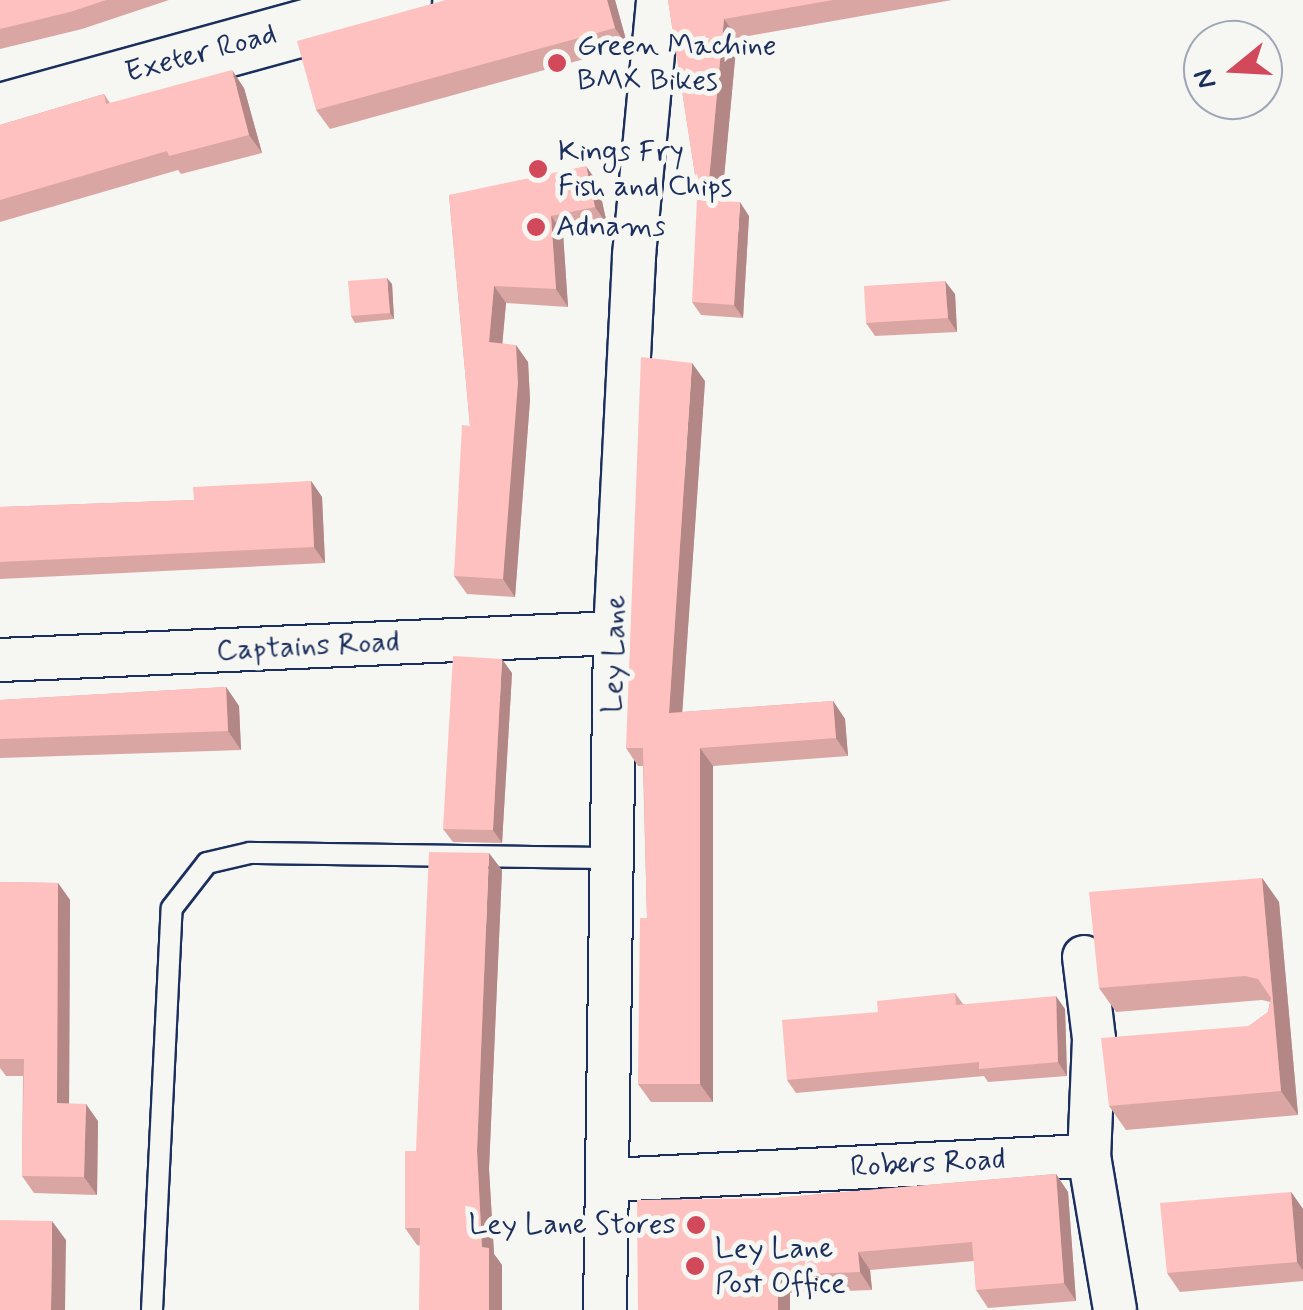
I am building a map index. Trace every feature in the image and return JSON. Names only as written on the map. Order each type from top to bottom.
[{"type":"main road","name":"Exeter Road","points":[[0,111],[403,0]]},
{"type":"street","name":"Ley Lane","points":[[604,1310],[611,1180],[610,858],[615,633],[634,254],[658,0]]},
{"type":"street","name":"Captains Road","points":[[0,660],[615,633]]},
{"type":"street","points":[[1084,957],[1113,1038],[1089,1156],[1115,1310]]},
{"type":"street","name":"Robers Road","points":[[611,1180],[1089,1156]]},
{"type":"lane","points":[[152,1310],[172,908],[206,863],[250,853],[610,858]]},
{"type":"building","points":[[0,0],[106,0],[0,29]]},
{"type":"building","points":[[446,0],[607,0],[615,28],[316,110],[297,41]]},
{"type":"building","points":[[668,0],[833,0],[724,19],[709,180],[696,181]]},
{"type":"building","points":[[232,70],[249,135],[169,156],[167,151],[0,200],[0,125],[104,94],[106,104]]},
{"type":"building","points":[[586,166],[595,207],[551,216],[556,289],[494,286],[489,342],[516,345],[518,383],[503,579],[454,576],[462,425],[470,426],[449,195]]},
{"type":"building","points":[[697,200],[740,202],[734,305],[692,302]]},
{"type":"building","points":[[387,278],[390,313],[351,316],[348,281]]},
{"type":"building","points":[[945,281],[948,318],[866,323],[864,286]]},
{"type":"building","points":[[641,357],[692,363],[669,713],[833,701],[836,738],[700,748],[700,1084],[638,1084],[640,918],[647,918],[643,748],[626,748]]},
{"type":"building","points":[[311,481],[314,547],[0,562],[0,507],[194,500],[193,487]]},
{"type":"building","points":[[453,656],[502,659],[493,830],[443,829]]},
{"type":"building","points":[[226,687],[228,731],[0,739],[0,700]]},
{"type":"building","points":[[429,852],[489,853],[477,1151],[482,1247],[489,1248],[489,1310],[419,1310],[420,1228],[405,1228],[405,1151],[416,1151]]},
{"type":"building","points":[[1262,878],[1281,1091],[1109,1106],[1101,1038],[1249,1026],[1268,1012],[1271,998],[1258,979],[1245,976],[1099,988],[1089,892]]},
{"type":"building","points":[[0,882],[58,883],[57,1103],[86,1104],[84,1177],[22,1176],[24,1059],[0,1059]]},
{"type":"building","points":[[955,993],[956,1005],[1056,996],[1058,1062],[979,1069],[979,1062],[787,1080],[782,1020],[878,1012],[877,1001]]},
{"type":"building","points":[[1056,1174],[1064,1283],[976,1290],[972,1242],[858,1252],[860,1272],[778,1275],[778,1310],[638,1310],[637,1200],[775,1198]]},
{"type":"building","points":[[1291,1192],[1297,1262],[1167,1273],[1160,1203]]},
{"type":"building","points":[[0,1220],[52,1221],[51,1310],[0,1310]]},
{"type":"place","name":"Green Machine BMX Bikes","points":[[557,63]]},
{"type":"place","name":"Kings Fry Fish and Chips","points":[[538,169]]},
{"type":"place","name":"Adnams","points":[[536,227]]},
{"type":"place","name":"Ley Lane Stores","points":[[696,1225]]},
{"type":"place","name":"Ley Lane Post Office","points":[[695,1266]]}]
